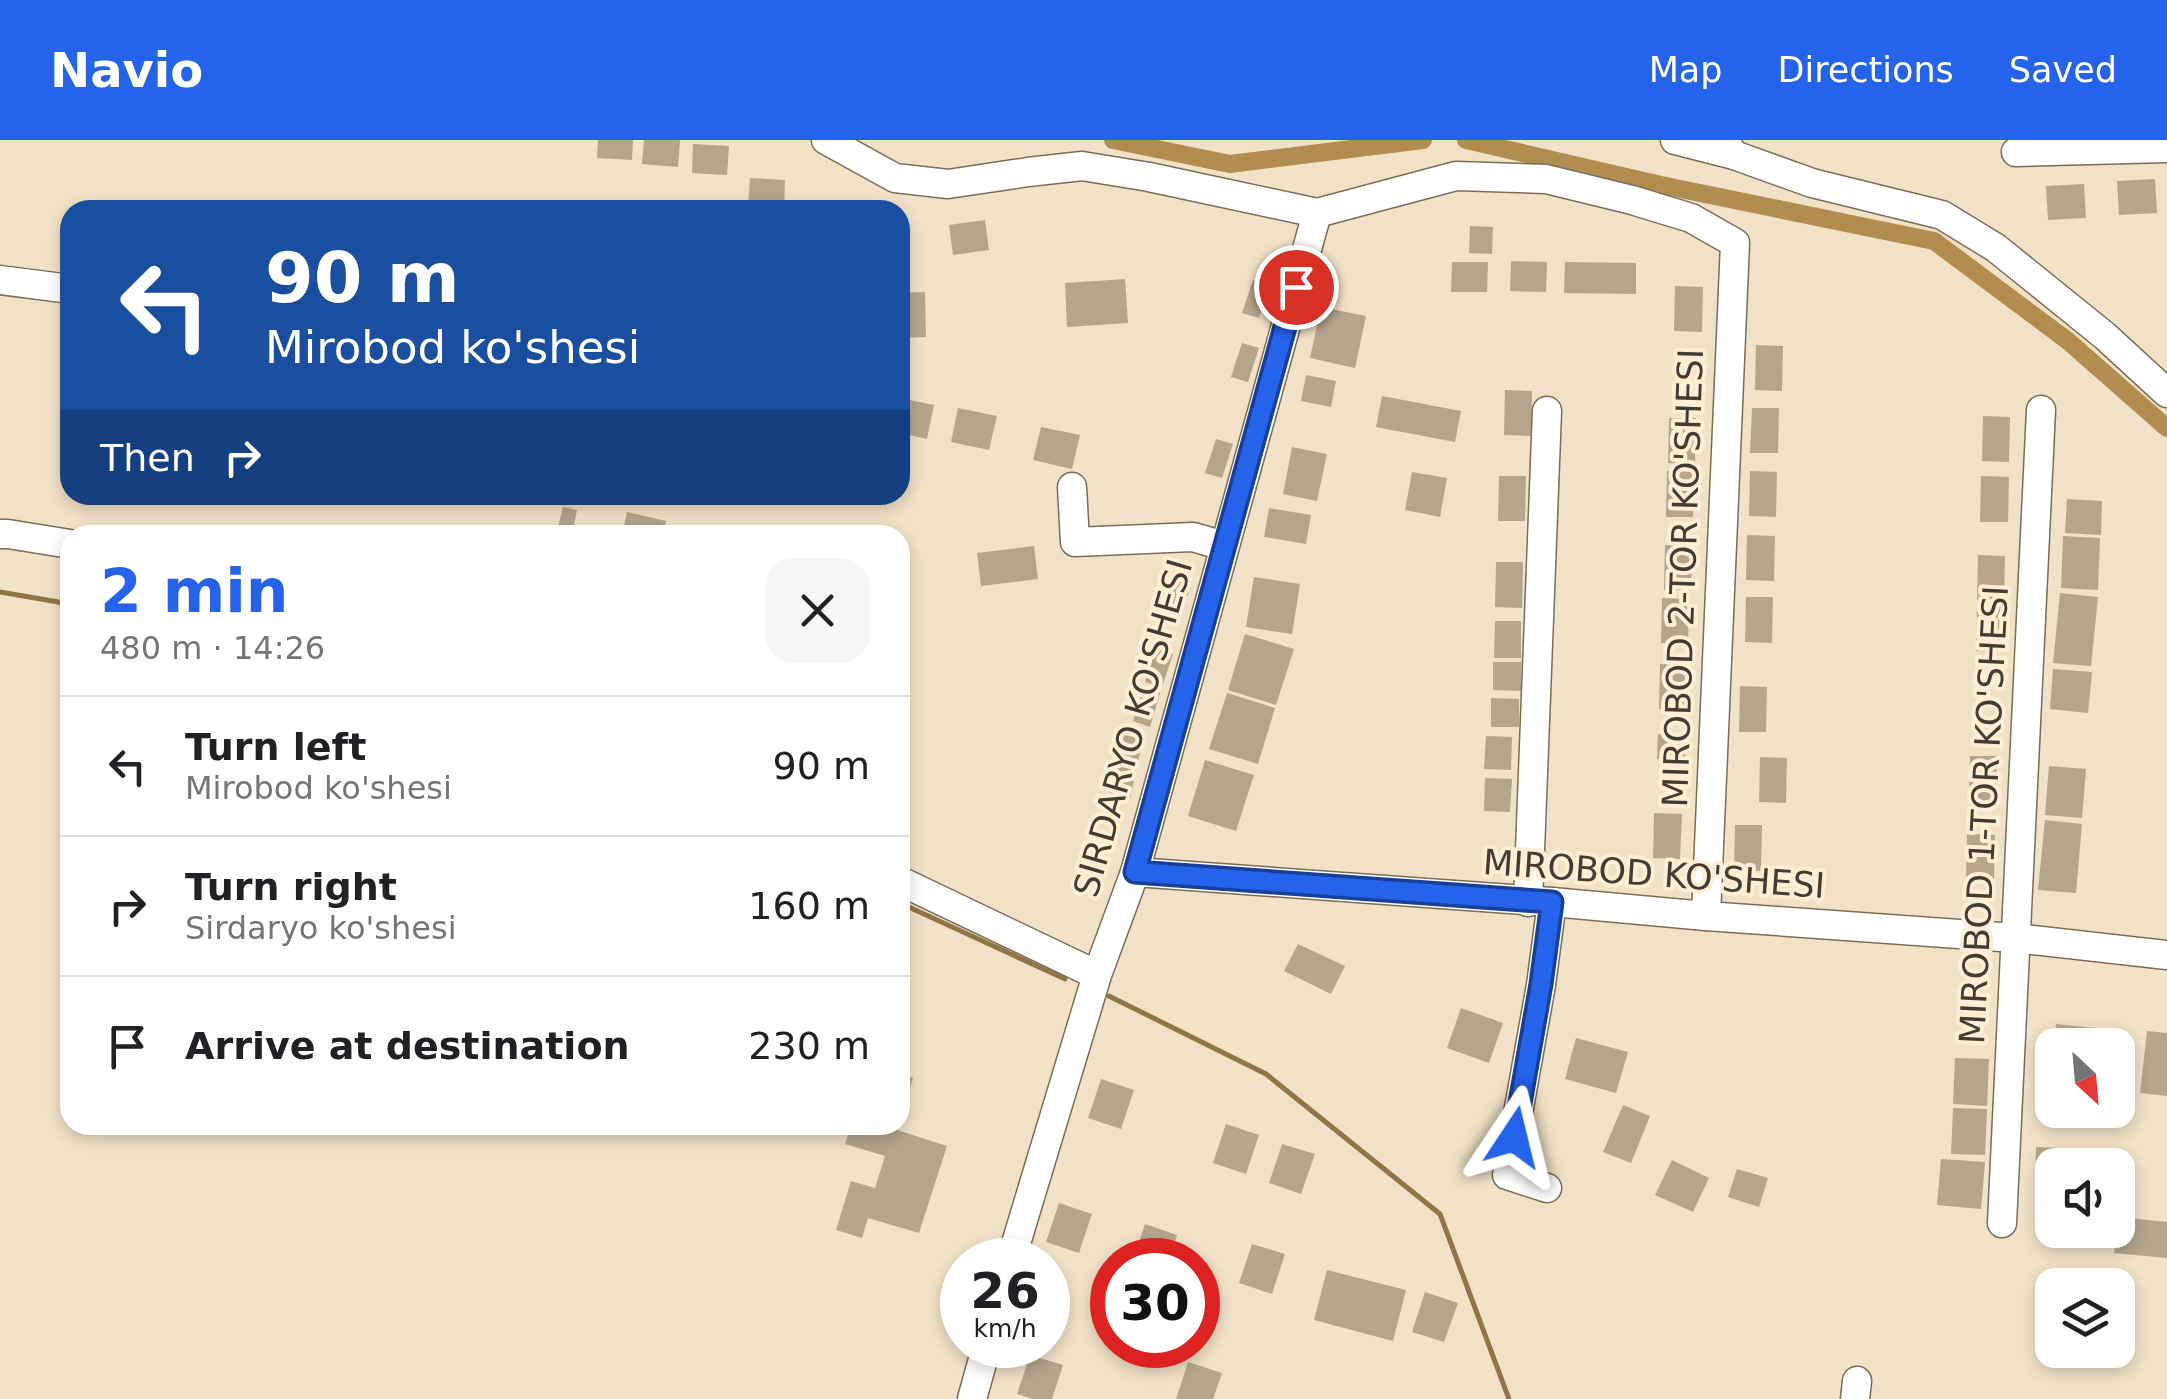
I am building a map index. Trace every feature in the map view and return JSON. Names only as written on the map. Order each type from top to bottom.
[{"type":"street","points":[[826,140],[895,178],[948,184],[1082,166],[1317,212]]},
{"type":"street","points":[[1675,140],[1729,148],[1812,183],[1942,214],[1996,248],[2105,336],[2167,393]]},
{"type":"street","points":[[2016,152],[2167,148]]},
{"type":"street","name":"MIROBOD 2-TOR KO'SHESI","points":[[1317,212],[1456,176],[1546,178],[1692,218],[1735,244],[1706,916]]},
{"type":"street","name":"SIRDARYO KO'SHESI","points":[[1018,1238],[1098,976],[1135,872],[1317,212]]},
{"type":"street","points":[[0,280],[60,288]]},
{"type":"street","name":"MIROBOD 1-TOR KO'SHESI","points":[[2002,1223],[2041,410]]},
{"type":"street","points":[[1547,411],[1541,984],[1507,1176],[1547,1188]]},
{"type":"street","points":[[1072,486],[1075,542],[1193,537],[1224,546]]},
{"type":"street","points":[[0,534],[60,542]]},
{"type":"street","name":"MIROBOD KO'SHESI","points":[[1135,872],[2015,938],[2167,956]]},
{"type":"street","points":[[910,885],[1098,976]]},
{"type":"street","points":[[972,1399],[981,1368]]},
{"type":"building","points":[[598,140],[633,140],[632,160],[597,158]]},
{"type":"building","points":[[644,140],[680,140],[678,167],[642,164]]},
{"type":"building","points":[[693,144],[729,146],[727,175],[692,173]]},
{"type":"building","points":[[750,178],[785,180],[784,200],[748,200]]},
{"type":"building","points":[[2155,179],[2157,213],[2119,215],[2117,181]]},
{"type":"building","points":[[2084,184],[2086,218],[2048,220],[2046,186]]},
{"type":"building","points":[[985,220],[989,250],[953,255],[949,225]]},
{"type":"building","points":[[1470,226],[1493,227],[1492,254],[1469,253]]},
{"type":"building","points":[[1511,261],[1547,262],[1546,292],[1510,291]]},
{"type":"building","points":[[1452,262],[1488,262],[1487,292],[1451,292]]},
{"type":"building","points":[[1565,262],[1636,263],[1636,294],[1564,293]]},
{"type":"building","points":[[1125,279],[1128,323],[1067,327],[1065,283]]},
{"type":"building","points":[[1253,280],[1270,285],[1259,318],[1242,313]]},
{"type":"building","points":[[1675,286],[1703,287],[1702,332],[1674,331]]},
{"type":"building","points":[[925,292],[926,337],[910,338],[910,293]]},
{"type":"building","points":[[1321,307],[1366,316],[1355,368],[1310,358]]},
{"type":"building","points":[[1242,343],[1259,348],[1248,382],[1231,377]]},
{"type":"building","points":[[1756,345],[1783,346],[1782,391],[1755,390]]},
{"type":"building","points":[[1306,375],[1336,381],[1331,407],[1301,401]]},
{"type":"building","points":[[1505,390],[1532,391],[1531,436],[1504,435]]},
{"type":"building","points":[[1382,396],[1461,411],[1455,442],[1376,427]]},
{"type":"building","points":[[910,400],[934,405],[927,439],[910,435]]},
{"type":"building","points":[[958,408],[997,416],[989,450],[951,442]]},
{"type":"building","points":[[1752,408],[1779,408],[1778,453],[1750,453]]},
{"type":"building","points":[[1983,416],[2010,417],[2009,462],[1982,461]]},
{"type":"building","points":[[1669,418],[1696,418],[1695,464],[1668,463]]},
{"type":"building","points":[[1041,427],[1080,435],[1072,469],[1033,460]]},
{"type":"building","points":[[1216,439],[1233,444],[1222,478],[1205,473]]},
{"type":"building","points":[[1292,447],[1327,454],[1317,501],[1283,494]]},
{"type":"building","points":[[1667,471],[1694,472],[1693,517],[1666,517]]},
{"type":"building","points":[[1750,471],[1777,472],[1776,517],[1749,516]]},
{"type":"building","points":[[1412,472],[1447,478],[1440,517],[1405,510]]},
{"type":"building","points":[[1499,476],[1526,476],[1525,521],[1498,521]]},
{"type":"building","points":[[1981,476],[2009,477],[2008,522],[1980,522]]},
{"type":"building","points":[[2067,499],[2102,501],[2101,535],[2065,533]]},
{"type":"building","points":[[563,507],[577,510],[574,525],[558,525]]},
{"type":"building","points":[[1269,508],[1311,515],[1306,544],[1264,537]]},
{"type":"building","points":[[627,512],[666,521],[665,525],[624,525]]},
{"type":"building","points":[[1747,535],[1775,536],[1774,581],[1746,580]]},
{"type":"building","points":[[2063,536],[2100,538],[2098,590],[2061,588]]},
{"type":"building","points":[[1665,545],[1692,545],[1691,590],[1664,590]]},
{"type":"building","points":[[1034,546],[1038,579],[981,586],[977,553]]},
{"type":"building","points":[[1978,555],[2005,556],[2004,601],[1977,600]]},
{"type":"building","points":[[1496,562],[1523,562],[1522,608],[1495,607]]},
{"type":"building","points":[[1175,577],[1192,582],[1181,616],[1164,610]]},
{"type":"building","points":[[1254,577],[1300,584],[1292,634],[1246,627]]},
{"type":"building","points":[[2060,593],[2098,597],[2091,666],[2053,663]]},
{"type":"building","points":[[1746,597],[1773,597],[1772,643],[1745,642]]},
{"type":"building","points":[[1662,598],[1689,599],[1688,644],[1661,643]]},
{"type":"building","points":[[1977,606],[2005,607],[2004,652],[1976,651]]},
{"type":"building","points":[[1495,621],[1521,621],[1521,658],[1494,658]]},
{"type":"building","points":[[1245,634],[1294,649],[1276,705],[1228,690]]},
{"type":"building","points":[[1156,648],[1173,654],[1162,687],[1145,682]]},
{"type":"building","points":[[1493,662],[1521,662],[1521,691],[1493,690]]},
{"type":"building","points":[[1660,664],[1688,665],[1687,710],[1659,709]]},
{"type":"building","points":[[2053,669],[2092,672],[2088,713],[2050,709]]},
{"type":"building","points":[[1740,686],[1767,687],[1766,732],[1739,732]]},
{"type":"building","points":[[1143,688],[1160,693],[1150,727],[1133,721]]},
{"type":"building","points":[[1227,693],[1275,708],[1258,764],[1209,749]]},
{"type":"building","points":[[1491,698],[1519,699],[1519,727],[1491,727]]},
{"type":"building","points":[[1658,734],[1686,736],[1685,761],[1657,759]]},
{"type":"building","points":[[1124,735],[1143,739],[1130,799],[1110,795]]},
{"type":"building","points":[[1486,736],[1512,737],[1511,770],[1484,769]]},
{"type":"building","points":[[1970,756],[1997,756],[1996,802],[1969,801]]},
{"type":"building","points":[[1760,757],[1787,758],[1786,803],[1759,802]]},
{"type":"building","points":[[1205,760],[1254,775],[1236,831],[1188,816]]},
{"type":"building","points":[[2049,766],[2086,769],[2082,818],[2045,815]]},
{"type":"building","points":[[1485,778],[1512,779],[1510,812],[1484,811]]},
{"type":"building","points":[[1654,813],[1682,814],[1680,859],[1653,858]]},
{"type":"building","points":[[2045,820],[2082,824],[2076,893],[2038,890]]},
{"type":"building","points":[[1735,825],[1762,825],[1761,871],[1734,870]]},
{"type":"building","points":[[1967,834],[1995,835],[1994,880],[1966,879]]},
{"type":"building","points":[[1298,944],[1345,966],[1331,994],[1284,971]]},
{"type":"building","points":[[1461,1008],[1503,1023],[1489,1063],[1447,1048]]},
{"type":"building","points":[[2056,1024],[2094,1028],[2056,1028]]},
{"type":"building","points":[[2147,1031],[2167,1033],[2167,1096],[2140,1093]]},
{"type":"building","points":[[1576,1038],[1628,1052],[1616,1093],[1565,1079]]},
{"type":"building","points":[[1955,1058],[1989,1059],[1987,1106],[1953,1104]]},
{"type":"building","points":[[1101,1079],[1134,1090],[1121,1129],[1088,1118]]},
{"type":"building","points":[[1623,1105],[1650,1116],[1631,1163],[1603,1152]]},
{"type":"building","points":[[1953,1108],[1987,1109],[1985,1155],[1951,1154]]},
{"type":"building","points":[[1226,1124],[1259,1135],[1246,1174],[1213,1163]]},
{"type":"building","points":[[910,1134],[947,1146],[919,1233],[868,1218],[862,1238],[836,1230],[851,1181],[875,1188],[885,1156],[845,1144],[848,1135]]},
{"type":"building","points":[[1282,1144],[1315,1154],[1301,1194],[1269,1183]]},
{"type":"building","points":[[1941,1159],[1985,1162],[1981,1209],[1937,1205]]},
{"type":"building","points":[[1672,1160],[1709,1178],[1693,1212],[1655,1195]]},
{"type":"building","points":[[1737,1169],[1768,1178],[1759,1207],[1728,1197]]},
{"type":"building","points":[[1059,1203],[1092,1214],[1079,1253],[1070,1250],[1070,1238],[1047,1238]]},
{"type":"building","points":[[2135,1219],[2167,1222],[2167,1258],[2114,1253],[2115,1248],[2135,1248]]},
{"type":"building","points":[[1145,1224],[1177,1235],[1176,1238],[1140,1238]]},
{"type":"building","points":[[1252,1244],[1285,1254],[1272,1294],[1239,1283]]},
{"type":"building","points":[[1327,1270],[1406,1290],[1393,1341],[1314,1320]]},
{"type":"building","points":[[1425,1292],[1458,1303],[1444,1342],[1412,1332]]},
{"type":"building","points":[[1026,1368],[1062,1368],[1052,1399],[1017,1394]]},
{"type":"building","points":[[1186,1368],[1222,1373],[1213,1399],[1176,1399]]},
{"type":"waterway","points":[[1113,140],[1230,164],[1423,140]]},
{"type":"waterway","points":[[1466,140],[1934,241],[2068,341],[2167,428]]},
{"type":"waterway","points":[[0,592],[60,602]]},
{"type":"waterway","points":[[910,908],[1065,979]]},
{"type":"waterway","points":[[1109,996],[1266,1074],[1440,1214],[1509,1399]]},
{"type":"route","points":[[1296,287],[1135,872],[1552,902],[1514,1137]]}]
